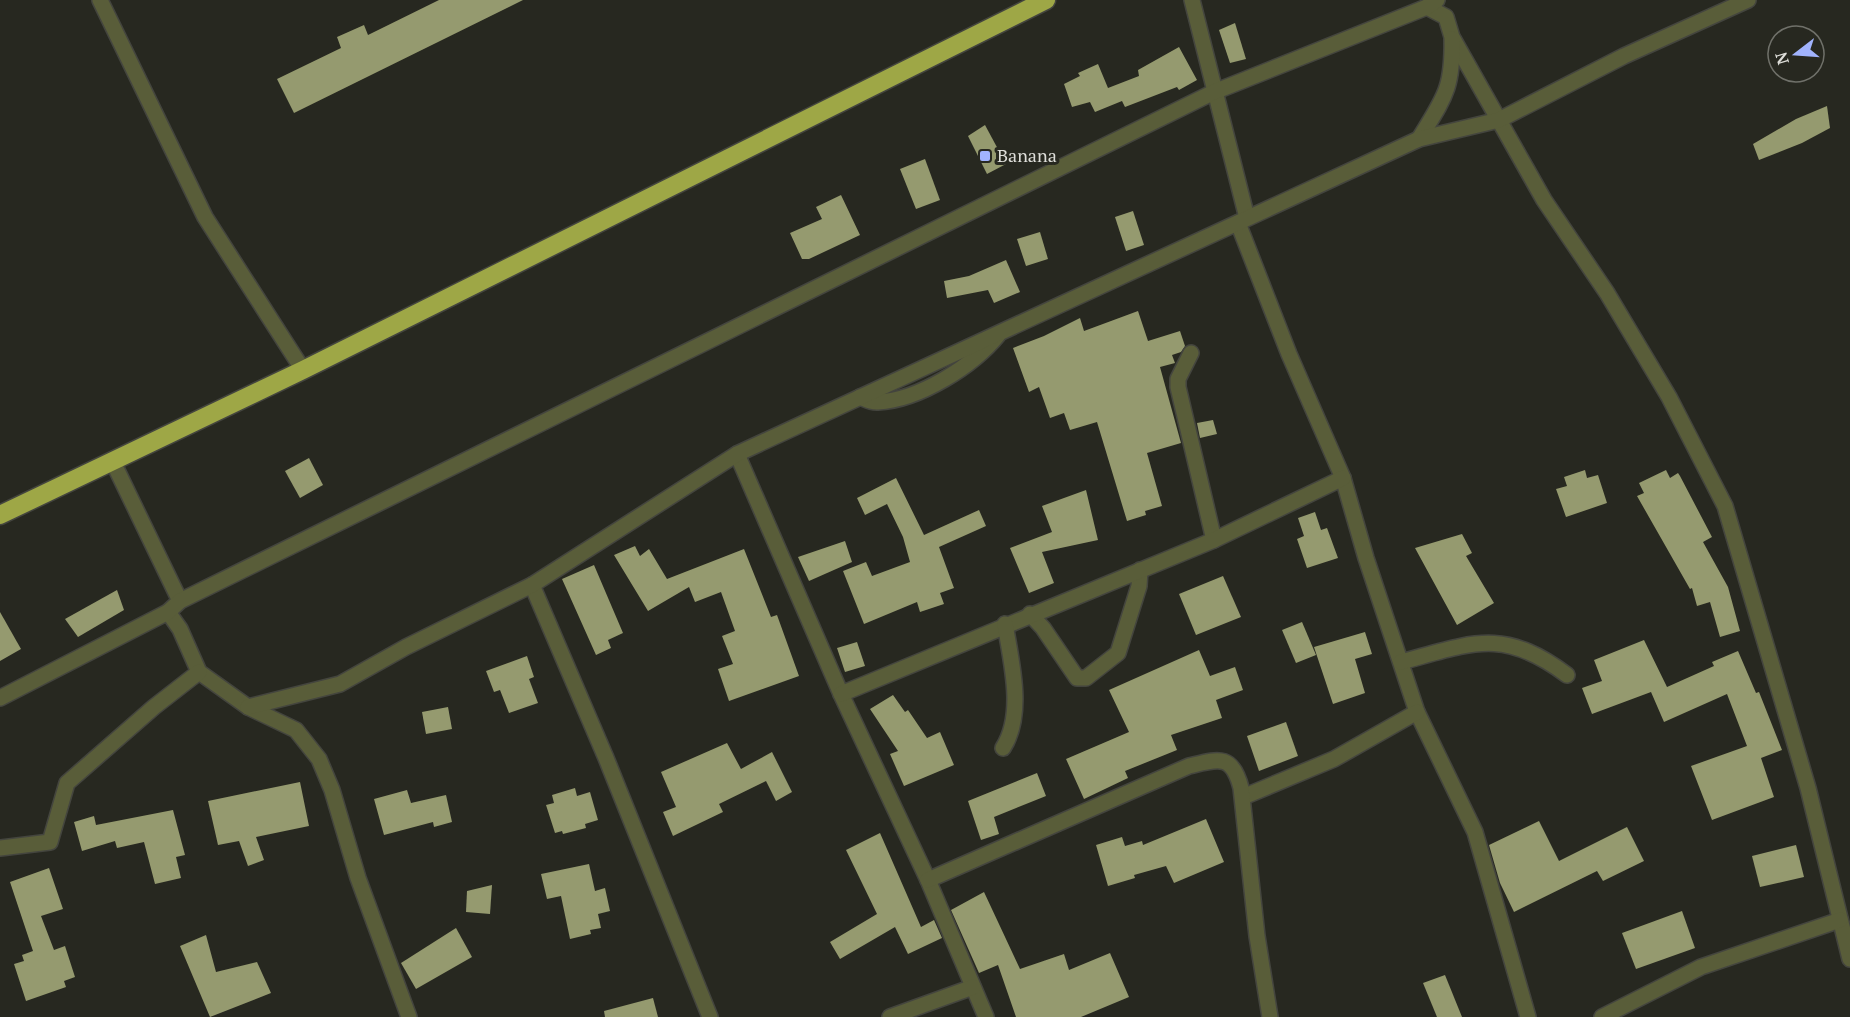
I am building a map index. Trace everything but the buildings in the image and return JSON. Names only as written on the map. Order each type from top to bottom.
[{"type":"highway","points":[[0,515],[303,370],[1046,0]]},
{"type":"street","points":[[100,0],[205,217],[303,370]]},
{"type":"street","points":[[1192,0],[1243,221],[1289,354],[1342,478],[1417,712],[1475,832],[1528,1017]]},
{"type":"street","points":[[248,707],[340,684],[406,647],[531,585],[737,454],[1419,139],[1499,120],[1624,56],[1748,0]]},
{"type":"street","points":[[0,698],[174,607],[1214,92],[1432,3],[1446,17],[1452,37],[1544,200],[1606,293],[1669,397],[1725,506],[1808,788],[1850,959]]},
{"type":"street","points":[[1419,139],[1449,85],[1453,71],[1452,37]]},
{"type":"street","points":[[1191,353],[1178,379],[1178,387],[1214,540]]},
{"type":"street","points":[[737,454],[841,694],[928,880],[986,1017]]},
{"type":"street","points":[[112,460],[199,672],[248,707],[296,730],[319,759],[332,790],[358,878],[409,1017]]},
{"type":"street","points":[[841,694],[1005,624],[1214,540],[1342,478]]},
{"type":"street","points":[[1030,614],[1043,628],[1077,678],[1086,678],[1118,653],[1134,605],[1140,570]]},
{"type":"street","points":[[531,585],[624,801],[710,1017]]},
{"type":"street","points":[[1004,748],[1010,738],[1014,713],[1005,624]]},
{"type":"street","points":[[1401,662],[1453,648],[1493,642],[1516,645],[1547,660],[1567,675]]},
{"type":"street","points":[[0,848],[50,842],[67,783],[154,707],[199,672]]},
{"type":"street","points":[[1243,797],[1334,759],[1417,712]]},
{"type":"street","points":[[928,880],[1189,766],[1218,759],[1225,761],[1235,769],[1243,797],[1257,936],[1270,1017]]},
{"type":"street","points":[[1602,1017],[1701,967],[1840,920]]},
{"type":"street","points":[[890,1017],[973,987]]},
{"type":"place","name":"Banana","points":[[985,156]]}]
